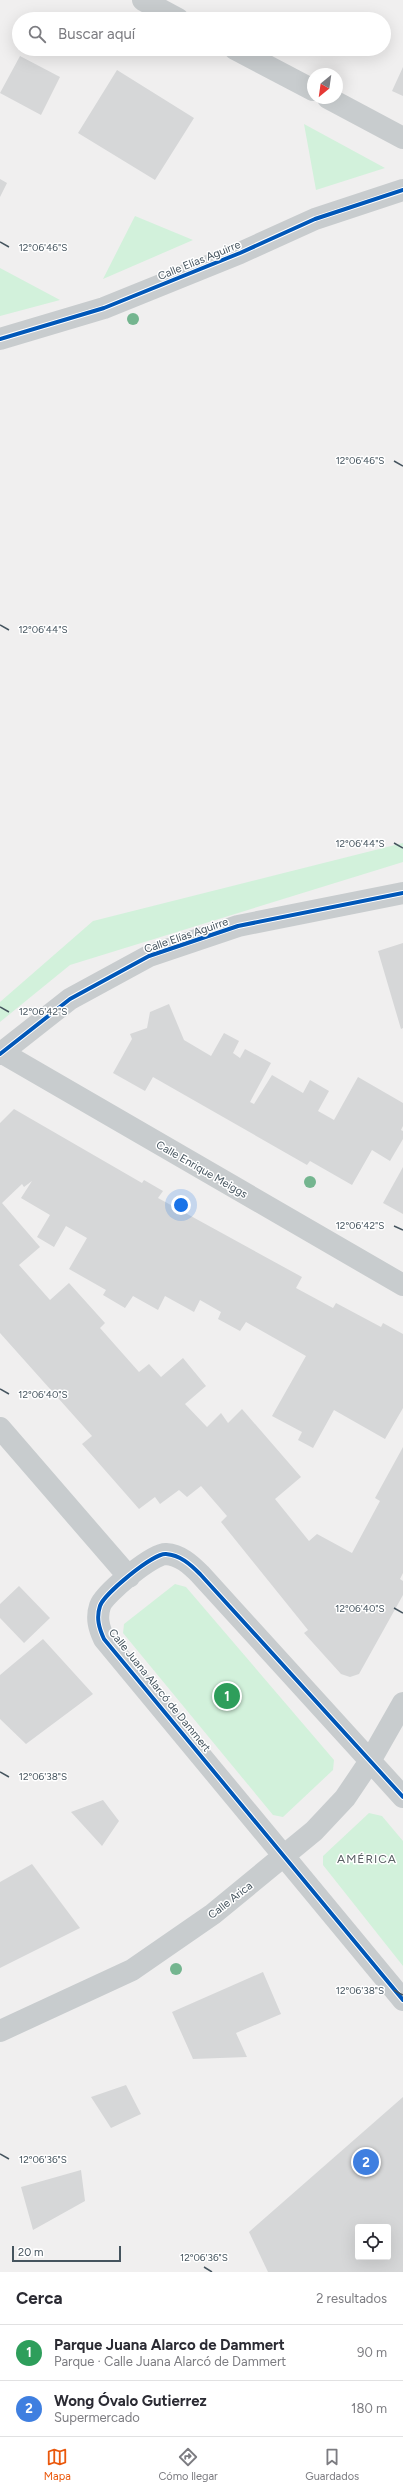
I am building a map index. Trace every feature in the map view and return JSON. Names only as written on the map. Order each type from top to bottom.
[{"type":"street","points":[[142,0],[165,12]]},
{"type":"street","points":[[248,56],[307,87]]},
{"type":"street","points":[[339,104],[403,138]]},
{"type":"street","name":"Calle Elías Aguirre","points":[[0,339],[104,308],[315,219],[403,190]]},
{"type":"street","name":"Calle Elías Aguirre","points":[[1,1053],[70,999],[148,956],[238,926],[403,893]]},
{"type":"street","name":"Calle Enrique Meiggs","points":[[1,1053],[403,1285]]},
{"type":"street","points":[[0,1428],[128,1577]]},
{"type":"street","name":"Calle Juana Alarcó de Dammert","points":[[403,1797],[190,1565],[177,1556],[164,1554],[154,1557],[128,1577],[107,1596],[100,1605],[98,1616],[99,1628],[104,1639],[403,2000]]},
{"type":"street","name":"Calle Arica","points":[[0,2030],[132,1970],[213,1914],[285,1856],[314,1831],[345,1798],[370,1762],[403,1703]]},
{"type":"green space","points":[[304,124],[385,168],[316,190]]},
{"type":"green space","points":[[135,216],[193,240],[103,279]]},
{"type":"green space","points":[[0,268],[60,300],[0,316]]},
{"type":"green space","points":[[403,843],[403,862],[70,965],[0,1022],[0,1002],[93,921]]},
{"type":"green space","points":[[175,1584],[186,1587],[334,1760],[333,1770],[283,1817],[273,1815],[123,1633],[124,1624]]},
{"type":"green space","points":[[369,1813],[382,1816],[403,1841],[403,1966],[323,1865],[323,1856]]},
{"type":"building","points":[[20,56],[60,77],[41,115],[0,93]]},
{"type":"building","points":[[403,67],[403,96],[392,91]]},
{"type":"building","points":[[117,70],[194,118],[155,180],[78,133]]},
{"type":"building","points":[[0,179],[7,183],[0,197]]},
{"type":"building","points":[[403,943],[403,1028],[401,1029],[378,951]]},
{"type":"building","points":[[169,1004],[184,1040],[211,1056],[224,1033],[239,1041],[233,1053],[240,1058],[245,1049],[271,1063],[250,1102],[254,1104],[272,1075],[303,1093],[310,1080],[329,1091],[318,1111],[334,1120],[358,1077],[403,1103],[403,1126],[401,1130],[403,1131],[403,1139],[390,1161],[372,1150],[352,1185],[310,1161],[307,1165],[153,1077],[145,1091],[113,1073],[132,1039],[130,1034],[147,1028],[150,1012]]},
{"type":"building","points":[[14,1109],[142,1183],[144,1180],[163,1191],[158,1198],[302,1277],[296,1288],[333,1308],[336,1303],[381,1327],[383,1323],[403,1334],[403,1408],[385,1439],[334,1410],[313,1448],[298,1440],[302,1432],[272,1416],[306,1356],[246,1322],[240,1331],[218,1319],[221,1312],[200,1300],[194,1312],[165,1296],[158,1310],[133,1296],[125,1308],[103,1295],[106,1290],[69,1269],[87,1238],[66,1226],[54,1247],[37,1237],[50,1215],[21,1198],[32,1181],[24,1187],[22,1184],[2,1203],[40,1247],[19,1265],[50,1300],[69,1283],[105,1323],[100,1328],[139,1372],[149,1364],[161,1377],[183,1358],[206,1386],[185,1404],[207,1427],[221,1413],[228,1423],[242,1409],[301,1477],[275,1499],[309,1541],[317,1534],[352,1553],[380,1501],[375,1498],[403,1447],[403,1573],[400,1579],[403,1581],[403,1595],[359,1674],[350,1677],[341,1674],[304,1633],[308,1630],[221,1522],[227,1516],[201,1486],[187,1497],[179,1490],[160,1504],[155,1497],[139,1509],[82,1444],[92,1436],[0,1333],[0,1123]]},
{"type":"building","points":[[403,1167],[403,1214],[383,1203]]},
{"type":"building","points":[[19,1586],[50,1618],[24,1643],[0,1618],[0,1604]]},
{"type":"building","points":[[43,1639],[93,1694],[26,1744],[0,1719],[0,1675]]},
{"type":"building","points":[[103,1800],[119,1821],[102,1846],[71,1812]]},
{"type":"building","points":[[32,1864],[80,1928],[0,1968],[0,1882]]},
{"type":"building","points":[[263,1972],[281,2014],[236,2033],[247,2057],[193,2059],[172,2012]]},
{"type":"building","points":[[126,2085],[141,2114],[111,2128],[91,2097]]},
{"type":"building","points":[[403,2097],[403,2272],[268,2272],[249,2232]]},
{"type":"building","points":[[81,2170],[85,2201],[33,2230],[21,2187]]},
{"type":"cycle path","points":[[0,339],[104,308],[240,253],[315,219],[403,190]]},
{"type":"cycle path","points":[[0,1054],[70,999],[149,956],[238,926],[403,893]]},
{"type":"cycle path","points":[[403,1797],[200,1574],[184,1561],[176,1556],[166,1554],[160,1555],[140,1567],[119,1584],[103,1600],[100,1606],[98,1619],[99,1627],[104,1639],[403,2000]]},
{"type":"place","name":"Parque Juana Alarco de Dammert","points":[[227,1696]]},
{"type":"place","name":"Wong Óvalo Gutierrez","points":[[366,2162]]},
{"type":"district","name":"AMÉRICA","points":[[367,1859]]}]
